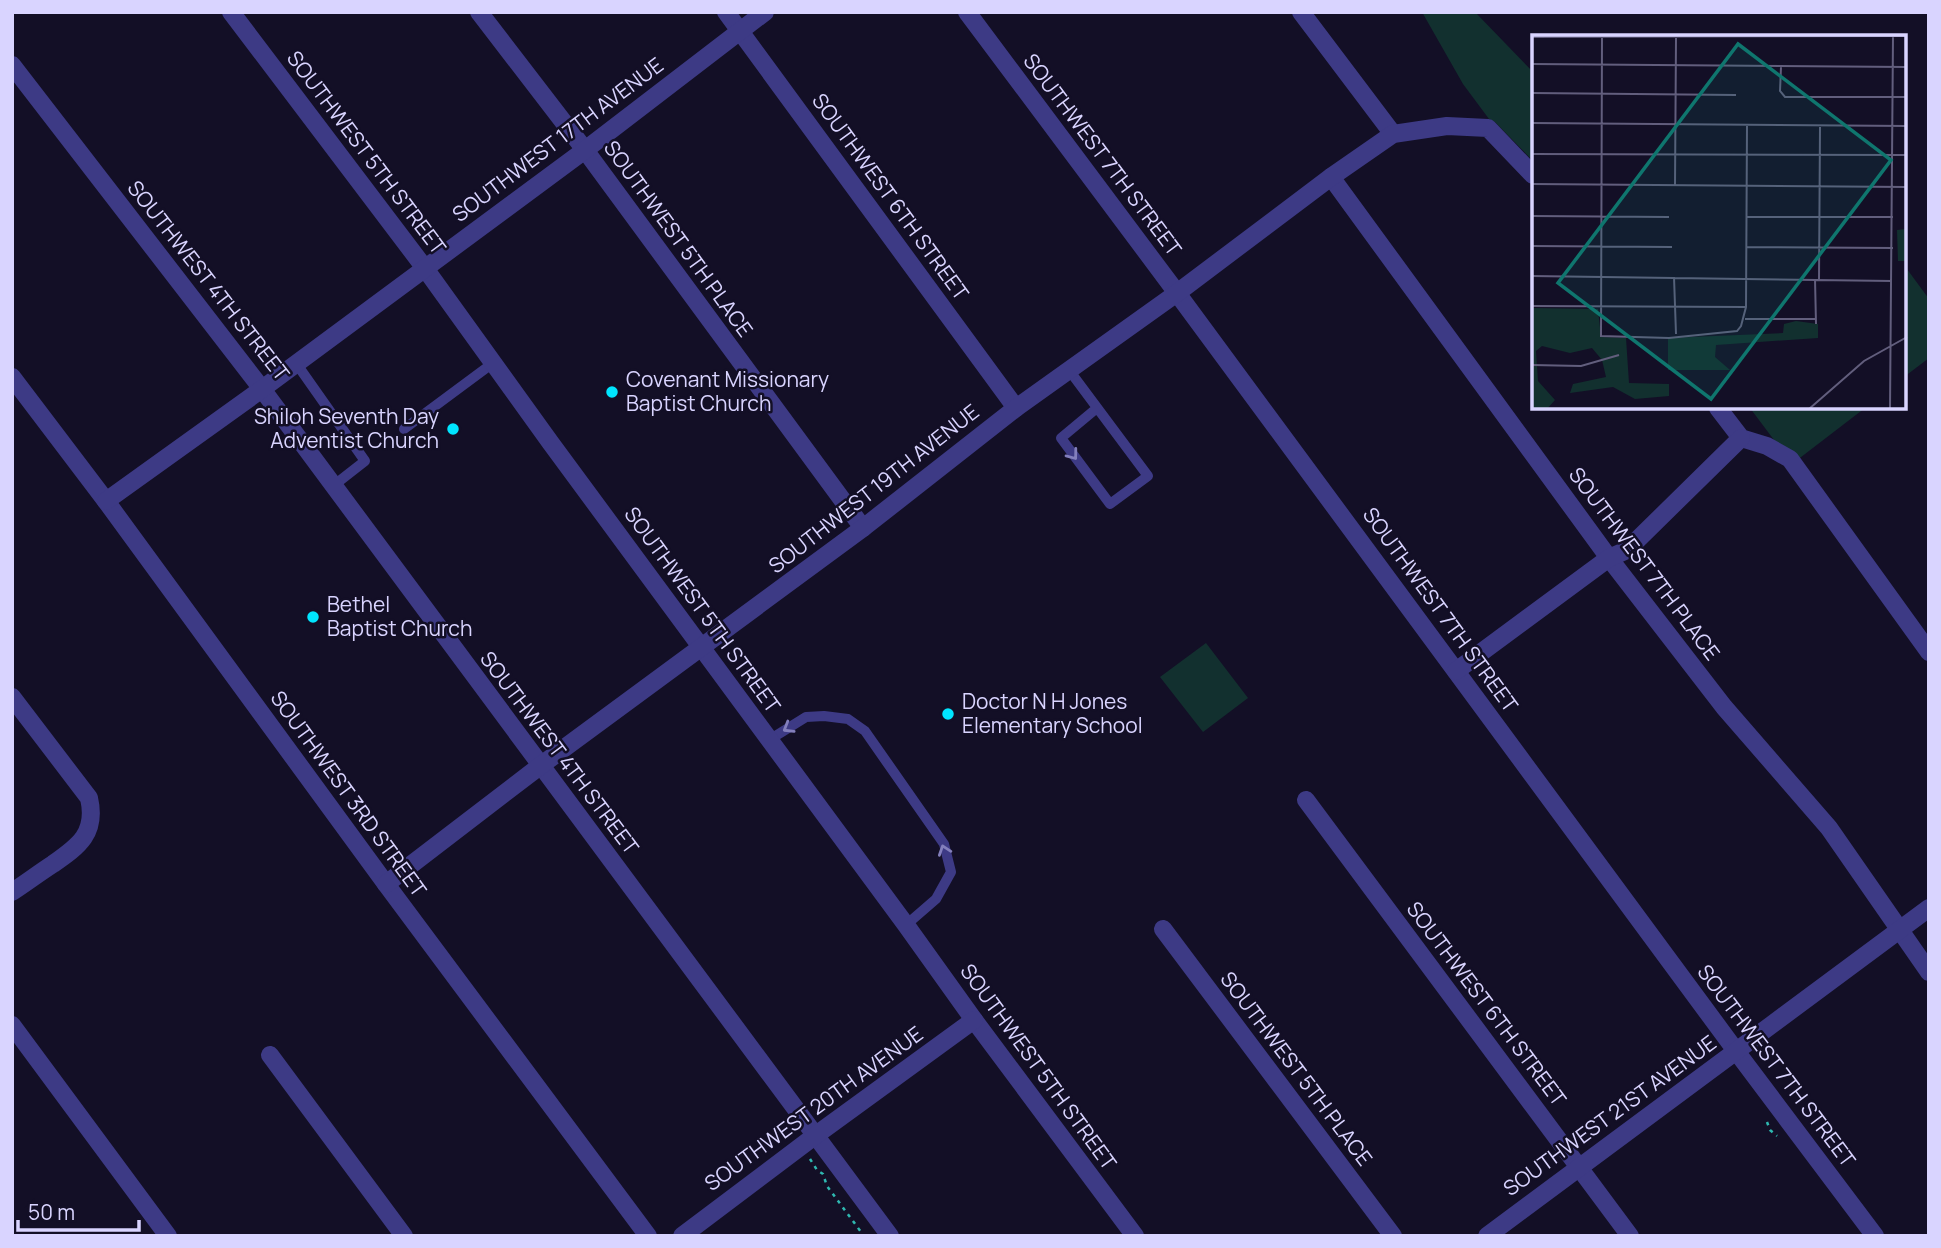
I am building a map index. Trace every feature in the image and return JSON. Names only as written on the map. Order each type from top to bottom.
[{"type":"street","name":"SOUTHWEST 5TH STREET","points":[[231,12],[424,267],[1135,1236]]},
{"type":"street","name":"SOUTHWEST 5TH PLACE","points":[[479,12],[863,528]]},
{"type":"street","name":"SOUTHWEST 6TH STREET","points":[[726,12],[1016,408]]},
{"type":"street","name":"SOUTHWEST 17TH AVENUE","points":[[106,501],[262,389],[765,12]]},
{"type":"street","name":"SOUTHWEST 7TH STREET","points":[[967,12],[1875,1236]]},
{"type":"street","points":[[1301,12],[1393,134],[1447,126],[1488,128],[1532,174]]},
{"type":"street","name":"SOUTHWEST 4TH STREET","points":[[12,65],[262,389],[890,1236]]},
{"type":"street","name":"SOUTHWEST 19TH AVENUE","points":[[386,884],[540,766],[863,528],[1016,408],[1393,134]]},
{"type":"street","name":"SOUTHWEST 7TH PLACE","points":[[1331,177],[1609,558],[1724,707],[1829,828],[1929,972]]},
{"type":"street","name":"SOUTHWEST 3RD STREET","points":[[12,377],[649,1236]]},
{"type":"street","points":[[1720,410],[1741,438],[1767,446],[1790,458],[1929,652]]},
{"type":"street","points":[[1456,671],[1609,558],[1627,550],[1741,438]]},
{"type":"street","points":[[12,697],[89,798],[92,812],[89,829],[78,846],[12,892]]},
{"type":"street","name":"SOUTHWEST 6TH STREET","points":[[1306,800],[1630,1236]]},
{"type":"street","name":"SOUTHWEST 21ST AVENUE","points":[[1487,1236],[1929,908]]},
{"type":"street","name":"SOUTHWEST 5TH PLACE","points":[[1163,929],[1393,1236]]},
{"type":"street","name":"SOUTHWEST 20TH AVENUE","points":[[682,1236],[974,1020]]},
{"type":"street","points":[[12,1025],[168,1236]]},
{"type":"street","points":[[270,1055],[404,1236]]},
{"type":"lane","points":[[296,363],[365,461],[333,486]]},
{"type":"lane","points":[[404,429],[493,363]]},
{"type":"lane","points":[[1069,370],[1097,408],[1147,476],[1110,504],[1061,438],[1097,408]]},
{"type":"lane","points":[[769,740],[806,717],[848,719],[865,731],[944,844],[950,872],[936,899],[906,925]]},
{"type":"path","points":[[810,1159],[864,1236]]},
{"type":"green space","points":[[1422,12],[1475,12],[1532,71],[1532,160],[1489,119],[1463,84]]},
{"type":"green space","points":[[1906,268],[1929,299],[1929,358],[1906,375]]},
{"type":"green space","points":[[1752,410],[1862,410],[1792,464]]},
{"type":"green space","points":[[1206,643],[1248,698],[1203,732],[1160,677]]},
{"type":"place","name":"Covenant Missionary Baptist Church","points":[[612,392]]},
{"type":"place","name":"Shiloh Seventh Day Adventist Church","points":[[453,429]]},
{"type":"place","name":"Bethel Baptist Church","points":[[313,617]]},
{"type":"place","name":"Doctor N H Jones Elementary School","points":[[948,714]]}]
